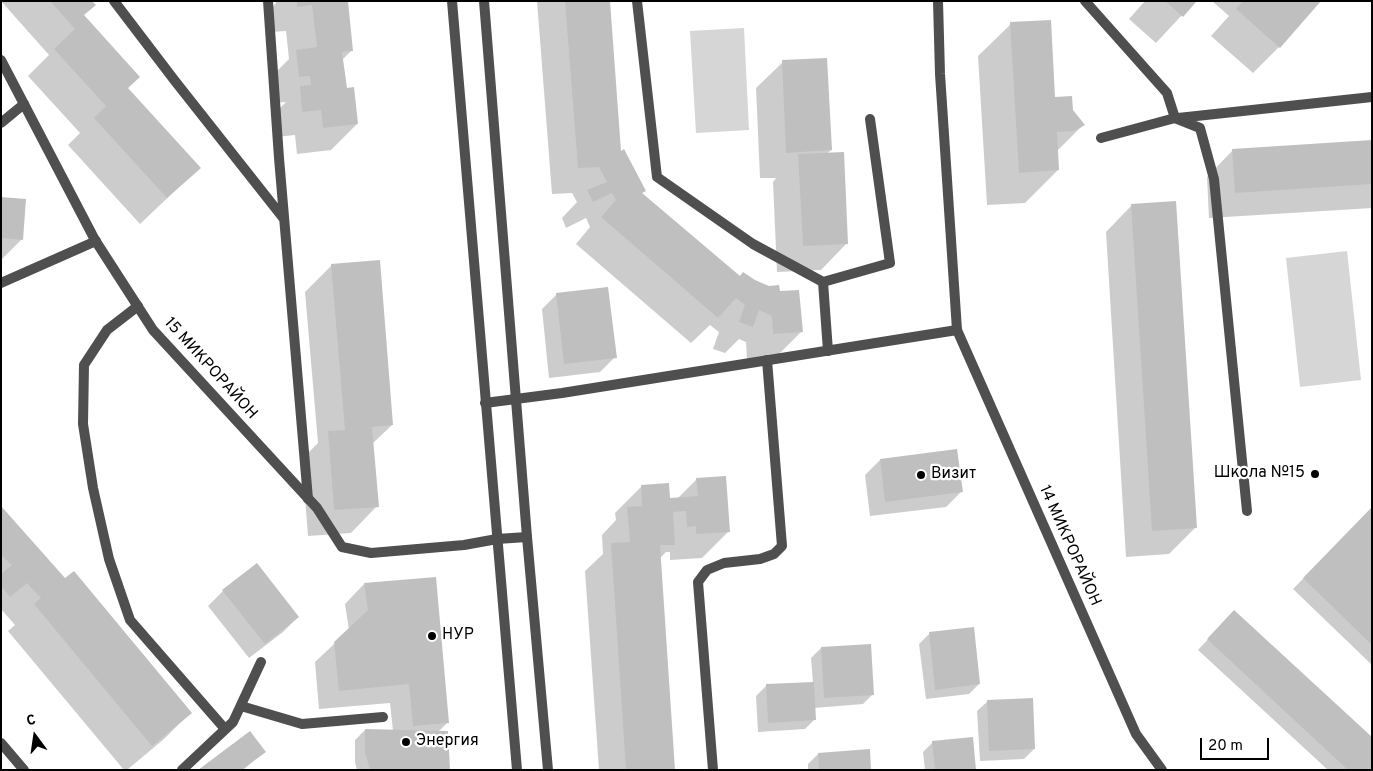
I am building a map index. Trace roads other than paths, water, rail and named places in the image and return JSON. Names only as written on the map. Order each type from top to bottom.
[{"type":"street","points":[[114,1],[284,220]]},
{"type":"street","points":[[268,1],[284,220],[308,499]]},
{"type":"street","points":[[452,1],[517,770]]},
{"type":"street","points":[[484,1],[527,537],[548,770]]},
{"type":"street","points":[[637,1],[658,177],[753,244],[823,282],[890,263],[870,119]]},
{"type":"street","points":[[485,403],[957,330],[940,74],[938,1]]},
{"type":"street","points":[[1085,1],[1167,93],[1175,118]]},
{"type":"street","name":"15 МИКРОРАЙОН","points":[[1,60],[96,241],[153,330],[317,508],[342,546],[371,553],[464,545],[497,539],[527,537]]},
{"type":"street","points":[[1101,138],[1175,118],[1372,97]]},
{"type":"street","points":[[1,123],[24,104]]},
{"type":"street","points":[[1175,118],[1200,128],[1214,178],[1246,512]]},
{"type":"street","points":[[1,283],[96,241]]},
{"type":"street","points":[[823,282],[828,351]]},
{"type":"street","points":[[138,306],[107,330],[84,365],[83,424],[93,488],[109,559],[130,620],[225,730]]},
{"type":"street","name":"14 МИКРОРАЙОН","points":[[957,330],[1136,734],[1162,770]]},
{"type":"street","points":[[713,770],[698,582],[707,570],[724,563],[760,559],[774,554],[782,546],[767,360]]},
{"type":"street","points":[[182,770],[233,722],[261,662]]},
{"type":"street","points":[[240,706],[302,724],[383,717]]},
{"type":"street","points":[[1,743],[24,770]]},
{"type":"place","name":"Школа №15","points":[[1315,474]]},
{"type":"place","name":"Визит","points":[[921,475]]},
{"type":"place","name":"НУР","points":[[432,636]]},
{"type":"place","name":"Энергия","points":[[406,742]]}]
